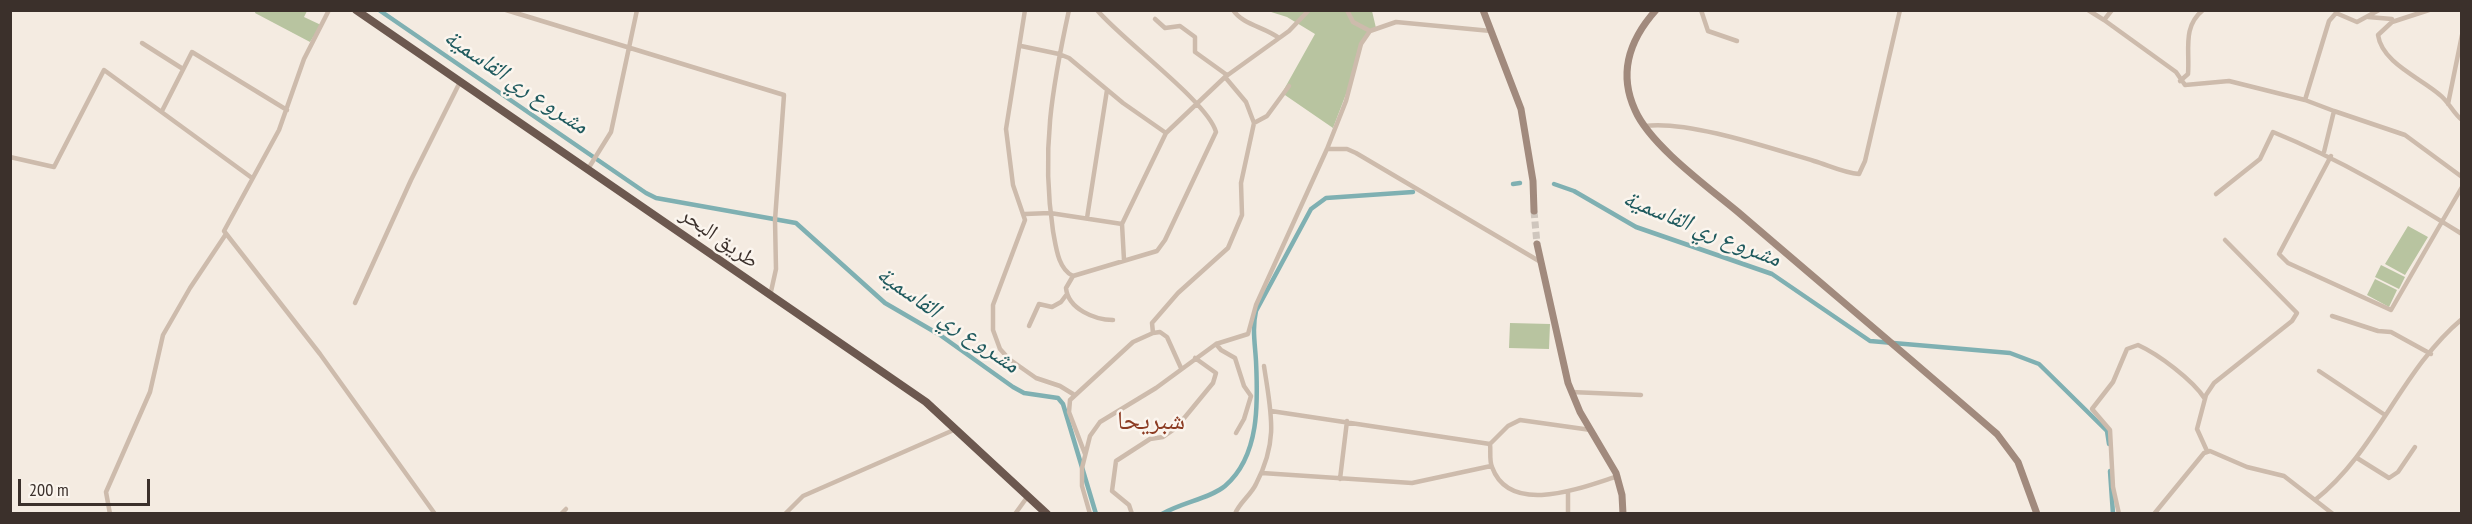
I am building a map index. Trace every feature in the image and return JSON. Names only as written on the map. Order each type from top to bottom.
[{"type":"highway","name":"طريق البحر","points":[[356,10],[906,388],[957,429],[1047,513]]},
{"type":"main road","points":[[1483,10],[1521,109],[1533,181],[1534,211]]},
{"type":"main road","points":[[1656,10],[1633,42],[1627,67],[1632,105],[1645,126],[1697,177],[1893,344],[2007,446],[2022,472],[2037,513]]},
{"type":"main road","points":[[1536,244],[1571,392],[1618,476],[1623,513]]},
{"type":"street","points":[[329,10],[304,59],[279,130],[224,231],[320,354],[435,513]]},
{"type":"street","points":[[506,10],[784,95],[775,220],[776,269],[770,296]]},
{"type":"street","points":[[588,169],[611,132],[637,10]]},
{"type":"street","points":[[1025,10],[1022,46],[1006,129],[1013,185],[1025,214],[1023,228],[993,305],[994,338],[1000,349],[1025,371],[1073,394]]},
{"type":"street","points":[[1069,10],[1047,128],[1050,213],[1063,268],[1073,276]]},
{"type":"street","points":[[1097,10],[1125,40],[1196,102],[1214,127],[1215,138],[1160,248],[1073,276],[1066,288],[1067,294],[1090,316],[1113,320]]},
{"type":"street","points":[[1233,10],[1238,17],[1267,29],[1279,38]]},
{"type":"street","points":[[1124,260],[1122,224],[1166,133],[1196,102],[1226,76],[1279,38],[1309,10]]},
{"type":"street","points":[[1347,10],[1353,22],[1370,31]]},
{"type":"street","points":[[1701,10],[1708,31],[1737,41]]},
{"type":"street","points":[[1645,126],[1668,125],[1764,146],[1858,174],[1865,161],[1900,10]]},
{"type":"street","points":[[2088,10],[2176,72],[2180,81],[2189,86],[2229,81],[2305,100],[2405,135],[2462,177]]},
{"type":"street","points":[[2104,20],[2112,10]]},
{"type":"street","points":[[2180,81],[2188,74],[2189,29],[2203,10]]},
{"type":"street","points":[[2330,10],[2356,22],[2379,10]]},
{"type":"street","points":[[2429,10],[2392,22],[2378,34],[2381,48],[2448,104],[2462,120]]},
{"type":"street","points":[[2305,100],[2329,21],[2336,13]]},
{"type":"street","points":[[2368,17],[2388,18],[2393,20],[2392,22]]},
{"type":"street","points":[[1153,333],[1153,320],[1232,242],[1242,215],[1241,183],[1254,123],[1246,102],[1226,76],[1195,52],[1195,37],[1180,26],[1167,28],[1155,19]]},
{"type":"street","points":[[1090,513],[1082,486],[1083,465],[1090,436],[1100,422],[1156,388],[1216,344],[1248,334],[1267,279],[1327,149],[1346,101],[1361,44],[1370,31],[1395,22],[1491,31]]},
{"type":"street","points":[[2448,104],[2462,35]]},
{"type":"street","points":[[142,43],[183,69]]},
{"type":"street","points":[[1022,46],[1059,54],[1166,133]]},
{"type":"street","points":[[162,111],[192,52],[287,110]]},
{"type":"street","points":[[10,157],[54,168],[104,70],[252,178]]},
{"type":"street","points":[[355,303],[411,180],[460,82]]},
{"type":"street","points":[[1254,123],[1268,116],[1289,86]]},
{"type":"street","points":[[1087,218],[1107,90]]},
{"type":"street","points":[[2324,152],[2334,111]]},
{"type":"street","points":[[2216,194],[2260,159],[2273,132],[2324,152],[2381,183],[2462,234]]},
{"type":"street","points":[[1327,149],[1347,149],[1356,153],[1539,261]]},
{"type":"street","points":[[2331,156],[2280,254],[2288,263],[2391,310],[2462,187]]},
{"type":"street","points":[[1025,214],[1050,213],[1122,224]]},
{"type":"street","points":[[110,513],[106,492],[150,392],[163,335],[190,288],[226,234]]},
{"type":"street","points":[[2225,240],[2296,313],[2292,321],[2214,383],[2205,399],[2197,429],[2207,451],[2247,467],[2284,476],[2333,513]]},
{"type":"street","points":[[1029,326],[1040,304],[1052,307],[1061,302],[1067,294]]},
{"type":"street","points":[[2332,316],[2378,331],[2391,332],[2431,354]]},
{"type":"street","points":[[2315,500],[2336,484],[2431,354],[2462,320]]},
{"type":"street","points":[[1085,454],[1069,412],[1073,394],[1133,342],[1153,333],[1160,332],[1167,337],[1181,368]]},
{"type":"street","points":[[1216,344],[1221,350],[1235,358],[1244,386],[1251,396],[1244,419],[1236,433]]},
{"type":"street","points":[[2119,513],[2114,487],[2110,430],[2092,409],[2113,382],[2127,349],[2138,345],[2152,353],[2199,390],[2205,399]]},
{"type":"street","points":[[1132,513],[1129,505],[1112,491],[1116,461],[1146,441],[1163,437],[1176,428],[1213,383],[1216,373],[1194,358]]},
{"type":"street","points":[[1235,513],[1250,498],[1272,444],[1271,411],[1264,366]]},
{"type":"street","points":[[2319,371],[2385,415]]},
{"type":"street","points":[[1571,392],[1641,395]]},
{"type":"street","points":[[1271,411],[1490,444]]},
{"type":"street","points":[[1591,430],[1520,420],[1508,426],[1490,444],[1491,466],[1503,484],[1512,490],[1540,495],[1568,492],[1618,476]]},
{"type":"street","points":[[1340,479],[1347,421]]},
{"type":"street","points":[[785,513],[803,496],[957,429]]},
{"type":"street","points":[[2357,458],[2389,478],[2398,472],[2415,447]]},
{"type":"street","points":[[2154,513],[2207,451]]},
{"type":"street","points":[[1262,473],[1412,483],[1491,466]]},
{"type":"street","points":[[1568,492],[1568,513]]},
{"type":"street","points":[[1014,513],[1028,496]]},
{"type":"street","points":[[561,513],[566,508]]},
{"type":"green space","points":[[256,10],[307,11],[304,17],[321,25],[310,42],[255,13]]},
{"type":"green space","points":[[1268,11],[1372,11],[1376,28],[1365,37],[1333,128],[1282,93],[1315,34],[1287,17]]},
{"type":"green space","points":[[2408,226],[2428,237],[2405,275],[2385,264]]},
{"type":"green space","points":[[2381,265],[2405,277],[2399,289],[2375,277]]},
{"type":"green space","points":[[2375,279],[2397,290],[2389,307],[2367,295]]},
{"type":"green space","points":[[1510,323],[1550,324],[1549,349],[1509,348]]},
{"type":"waterway","name":"مشروع ري القاسمية","points":[[379,10],[646,193],[656,198],[796,223],[885,303],[940,335],[1013,387],[1024,393],[1058,398],[1063,404],[1096,514]]},
{"type":"waterway","name":"مشروع ري القاسمية","points":[[1513,184],[1520,183]]},
{"type":"waterway","name":"مشروع ري القاسمية","points":[[1554,184],[1574,191],[1636,227],[1772,274],[1870,341],[2010,353],[2039,364],[2107,431],[2109,444]]},
{"type":"waterway","name":"مشروع ري القاسمية","points":[[1162,514],[1219,490],[1236,474],[1245,460],[1251,444],[1256,411],[1257,377],[1254,330],[1256,311],[1311,209],[1326,198],[1413,192]]},
{"type":"waterway","name":"مشروع ري القاسمية","points":[[2110,471],[2113,514]]},
{"type":"tunnel","points":[[1534,211],[1537,244]]},
{"type":"district","name":"شبريحا","points":[[1151,422]]}]
